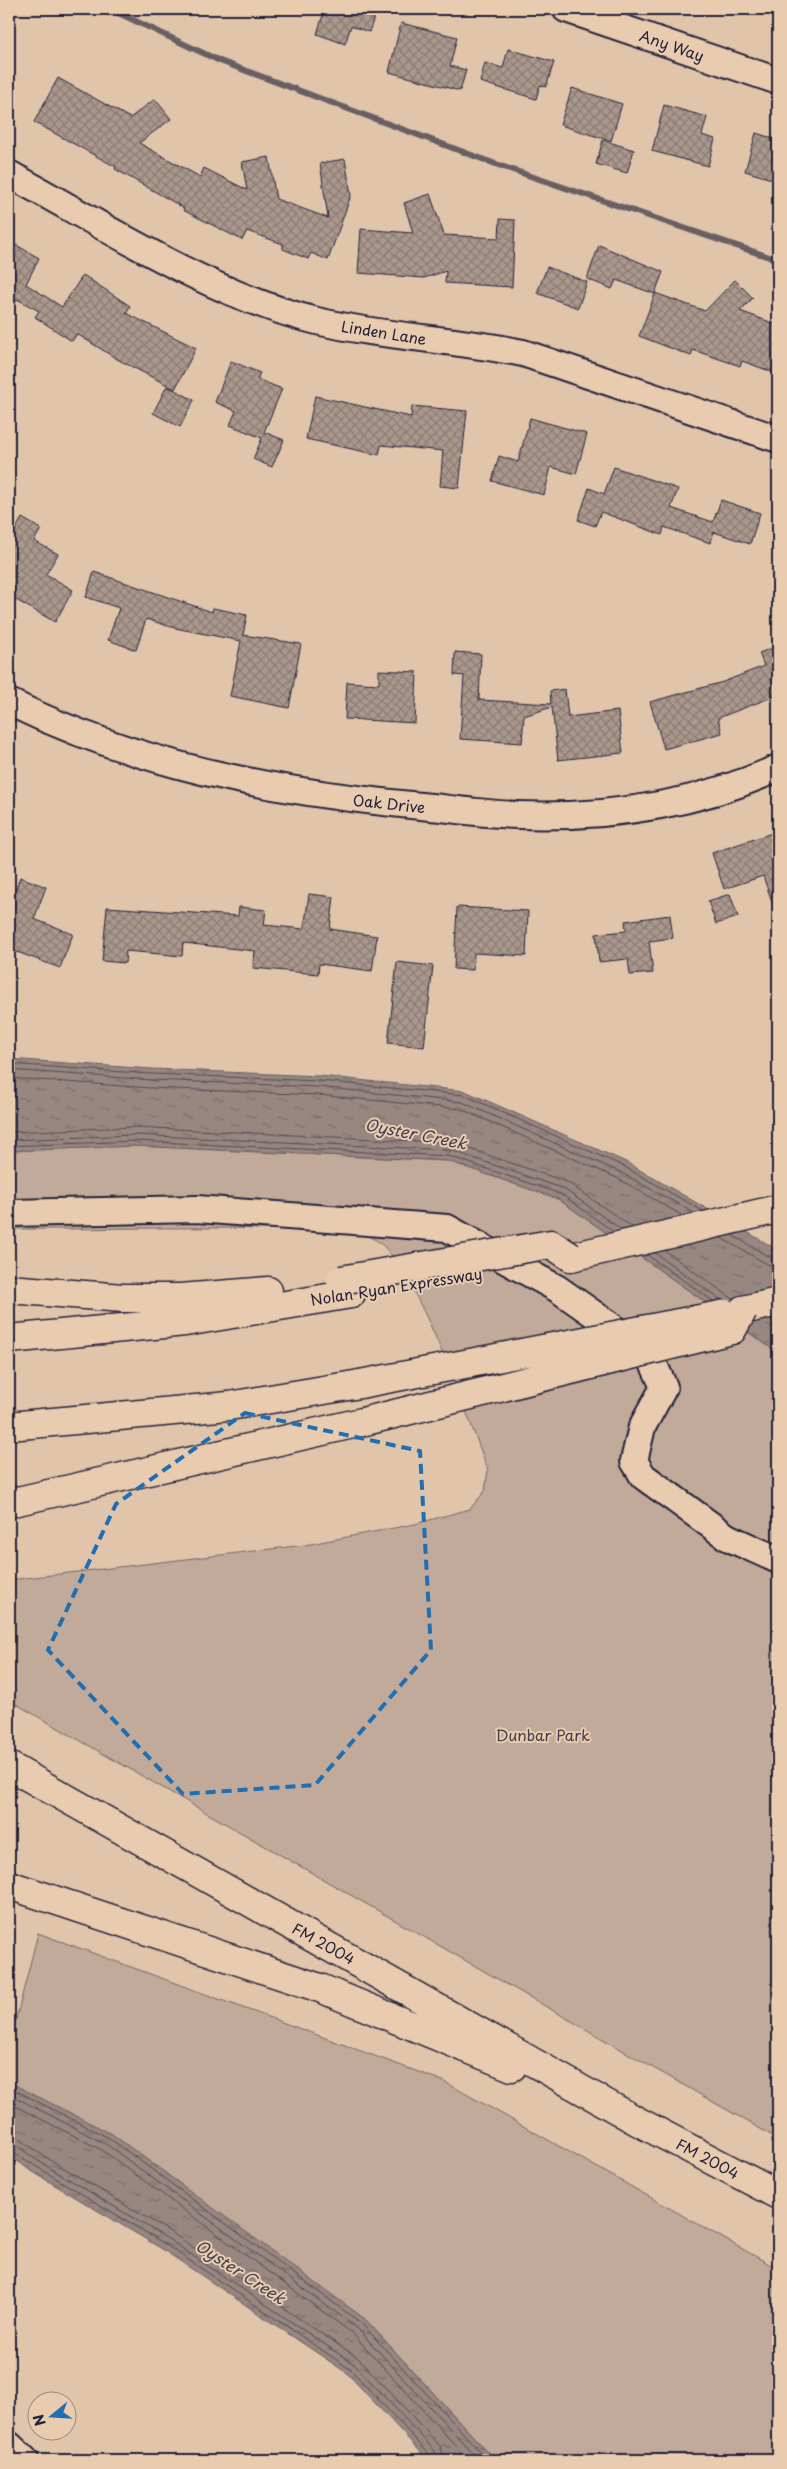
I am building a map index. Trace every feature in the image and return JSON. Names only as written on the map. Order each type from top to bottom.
[{"type":"main road","points":[[9,1289],[123,1298],[180,1298],[280,1289],[346,1287],[551,1244],[571,1257],[778,1209]]},
{"type":"main road","name":"Nolan Ryan Expressway","points":[[9,1339],[185,1322],[346,1287]]},
{"type":"main road","points":[[9,1426],[77,1422],[228,1406],[360,1384],[778,1302]]},
{"type":"main road","points":[[9,1503],[362,1422],[732,1330],[743,1310]]},
{"type":"main road","name":"FM 2004","points":[[9,1766],[637,2121],[778,2194]]},
{"type":"main road","name":"FM 2004","points":[[9,1885],[320,1988],[417,2026],[637,2121]]},
{"type":"street","name":"Any Way","points":[[566,9],[778,81]]},
{"type":"street","name":"Linden Lane","points":[[9,174],[199,277],[253,300],[316,320],[410,338],[486,346],[523,353],[778,439]]},
{"type":"street","name":"Oak Drive","points":[[9,702],[53,723],[155,759],[272,788],[332,797],[516,815],[577,816],[646,808],[714,793],[751,781],[778,768]]},
{"type":"street","points":[[9,1213],[197,1210],[447,1228],[558,1289],[648,1352],[664,1387],[642,1427],[634,1461],[643,1476],[726,1537],[778,1560]]},
{"type":"street","points":[[9,2446],[24,2460]]},
{"type":"highlighted area","points":[[245,1413],[420,1451],[431,1650],[315,1785],[183,1794],[48,1650],[116,1504]]},
{"type":"green space","name":"Dunbar Park","points":[[135,1146],[448,1161],[558,1199],[778,1353],[778,2139],[9,1700],[9,1580],[305,1545],[415,1524],[470,1509],[485,1491],[488,1470],[440,1346],[407,1279],[391,1254],[376,1240],[362,1235],[346,1233],[239,1228],[9,1229],[9,1151]]},
{"type":"green space","points":[[38,1933],[443,2081],[778,2269],[778,2460],[495,2460],[365,2319],[9,2082],[9,2047]]},
{"type":"water","name":"Oyster Creek","points":[[9,1059],[152,1069],[320,1076],[465,1091],[626,1162],[778,1250],[778,1353],[558,1199],[448,1161],[135,1146],[9,1151]]},
{"type":"water","name":"Oyster Creek","points":[[9,2082],[112,2134],[365,2319],[495,2460],[428,2460],[347,2373],[162,2249],[28,2169],[9,2154]]},
{"type":"building","points":[[325,9],[377,9],[369,32],[351,26],[345,44],[317,34]]},
{"type":"building","points":[[401,23],[457,37],[450,66],[466,70],[460,91],[389,72]]},
{"type":"building","points":[[508,49],[554,62],[546,87],[540,85],[536,99],[480,82],[485,63],[503,68]]},
{"type":"building","points":[[58,78],[130,118],[155,99],[171,119],[139,143],[200,177],[204,168],[247,190],[242,162],[269,157],[276,199],[328,218],[320,163],[345,159],[351,195],[328,260],[311,253],[308,259],[283,249],[283,244],[247,231],[242,240],[183,210],[184,208],[115,169],[116,167],[34,122]]},
{"type":"building","points":[[572,88],[622,104],[611,141],[560,125]]},
{"type":"building","points":[[664,105],[707,117],[702,135],[715,139],[708,166],[652,151]]},
{"type":"building","points":[[756,133],[778,140],[778,181],[745,171]]},
{"type":"building","points":[[603,140],[634,150],[627,173],[596,164]]},
{"type":"building","points":[[430,194],[444,235],[499,238],[500,219],[515,220],[512,287],[445,283],[446,271],[424,278],[358,273],[361,229],[413,233],[404,203]]},
{"type":"building","points":[[9,241],[39,258],[26,284],[62,307],[83,275],[130,306],[126,313],[196,348],[175,389],[117,359],[77,334],[72,341],[35,317],[39,311],[17,299],[9,315]]},
{"type":"building","points":[[599,245],[663,272],[655,293],[705,311],[735,280],[753,298],[740,311],[778,325],[778,364],[775,373],[742,361],[740,366],[693,350],[691,356],[639,336],[655,294],[616,280],[612,289],[587,279]]},
{"type":"building","points":[[547,267],[587,282],[578,308],[537,293]]},
{"type":"building","points":[[231,361],[260,373],[257,379],[282,389],[264,432],[284,440],[272,467],[253,459],[262,438],[230,425],[236,411],[215,402]]},
{"type":"building","points":[[167,386],[194,400],[180,427],[153,413]]},
{"type":"building","points":[[315,396],[411,417],[412,406],[467,411],[459,488],[440,486],[443,451],[381,445],[379,455],[306,439]]},
{"type":"building","points":[[530,418],[587,434],[576,474],[551,467],[544,495],[492,481],[499,456],[518,462]]},
{"type":"building","points":[[614,467],[678,489],[671,508],[713,522],[721,500],[760,513],[750,544],[714,532],[710,543],[664,527],[662,535],[601,512],[595,526],[578,520],[589,488],[604,494]]},
{"type":"building","points":[[22,518],[41,529],[34,541],[58,554],[46,574],[73,590],[55,622],[9,596],[9,541]]},
{"type":"building","points":[[94,572],[212,612],[213,608],[247,615],[243,635],[301,644],[289,708],[230,696],[241,641],[175,628],[146,619],[136,650],[108,640],[119,608],[86,597]]},
{"type":"building","points":[[778,646],[778,700],[775,696],[718,718],[722,733],[664,749],[650,702],[723,682],[764,666],[759,653]]},
{"type":"building","points":[[455,652],[481,654],[479,700],[551,704],[550,691],[565,689],[568,717],[618,711],[623,753],[558,760],[552,707],[524,716],[522,743],[460,739],[464,676],[454,675]]},
{"type":"building","points":[[379,670],[417,672],[415,723],[345,719],[347,682],[379,684]]},
{"type":"building","points":[[772,833],[778,853],[778,912],[776,913],[763,876],[724,889],[712,853]]},
{"type":"building","points":[[20,877],[46,887],[34,919],[73,934],[60,968],[9,949],[9,909]]},
{"type":"building","points":[[309,894],[334,897],[330,929],[377,936],[372,971],[319,964],[318,974],[253,968],[255,951],[183,943],[182,956],[126,951],[125,963],[102,961],[107,907],[238,916],[239,907],[266,910],[264,925],[304,929]]},
{"type":"building","points":[[730,894],[738,917],[716,924],[708,901]]},
{"type":"building","points":[[457,907],[528,911],[526,956],[474,953],[473,970],[454,969]]},
{"type":"building","points":[[670,915],[673,938],[649,941],[653,973],[630,975],[628,959],[599,962],[596,934],[626,931],[625,921]]},
{"type":"building","points":[[397,962],[433,966],[424,1047],[388,1043]]},
{"type":"waterway","points":[[110,9],[220,61],[501,166],[778,260]]}]
